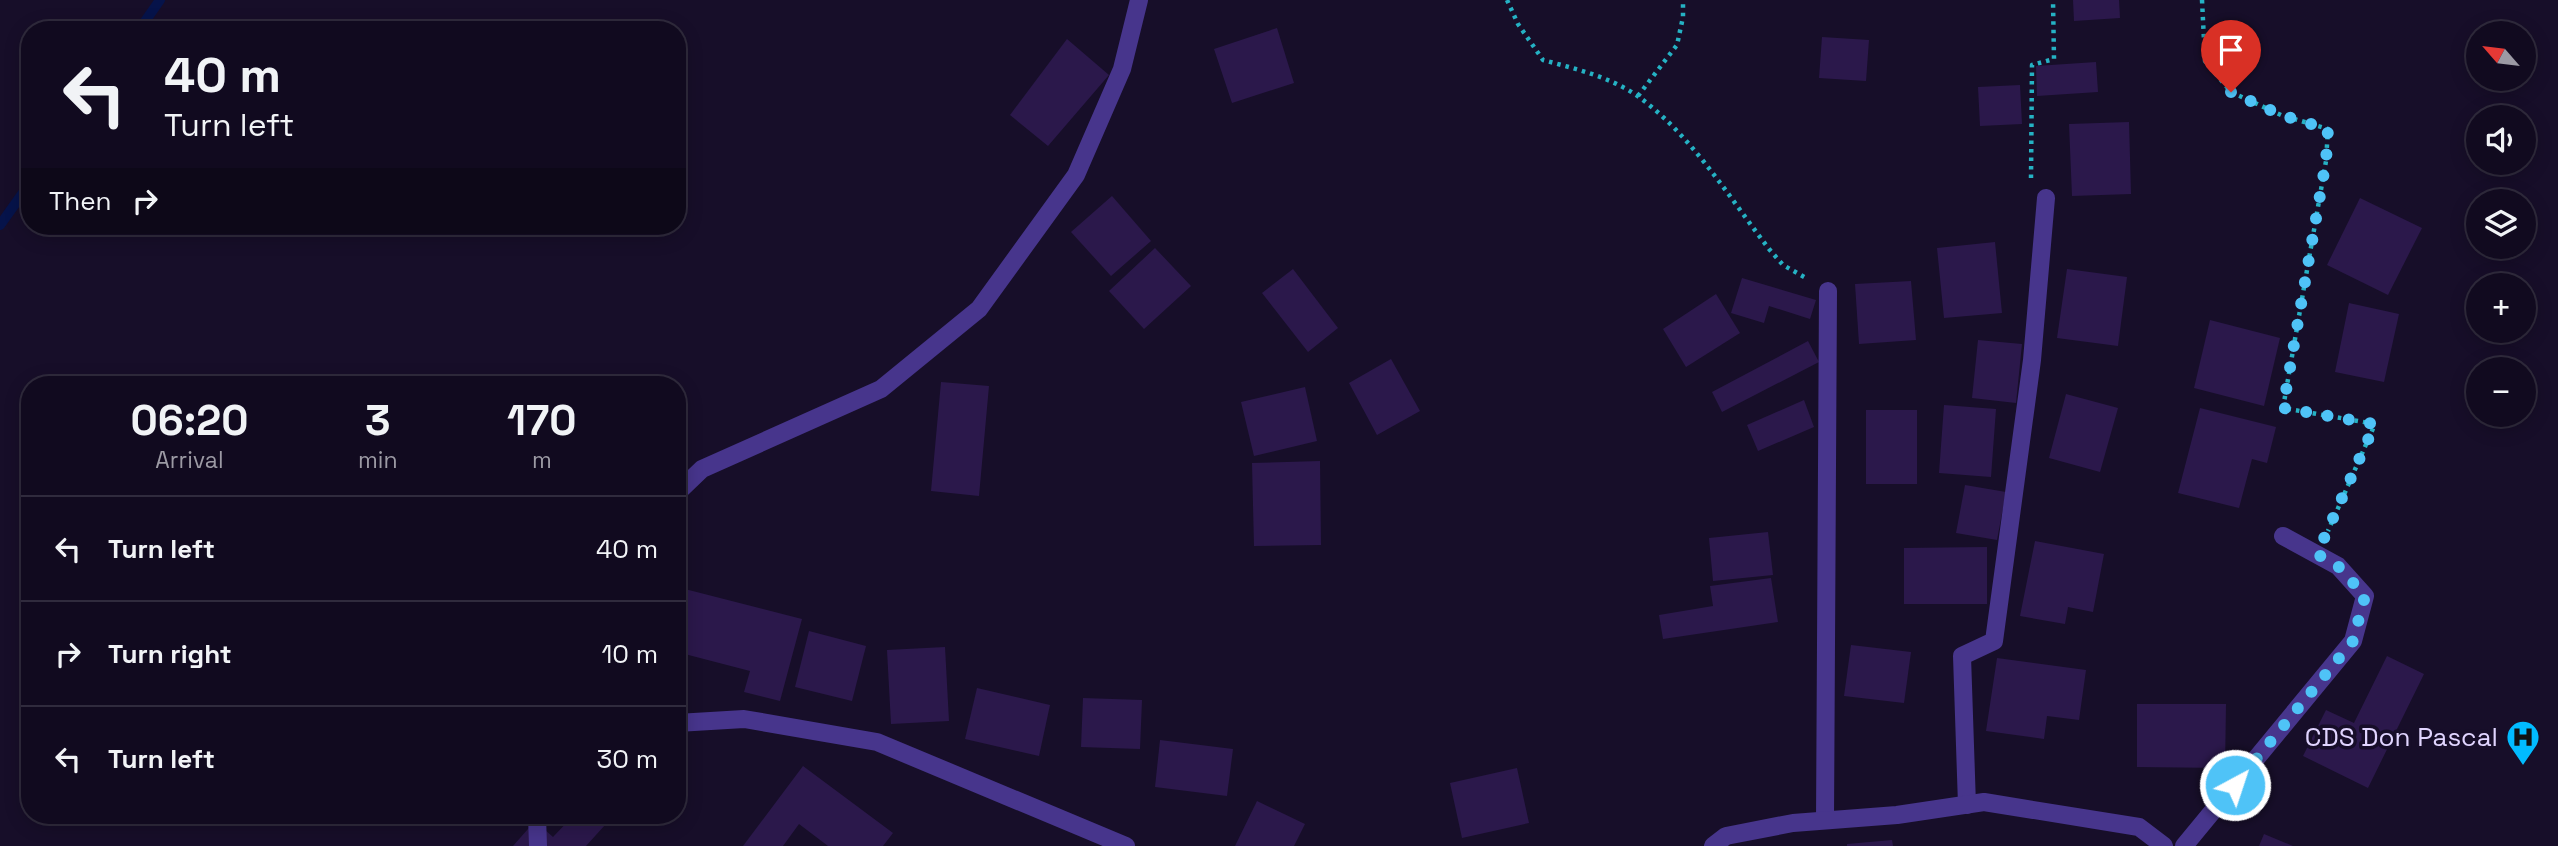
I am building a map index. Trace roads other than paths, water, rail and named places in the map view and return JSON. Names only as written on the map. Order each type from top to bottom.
[{"type":"street","points":[[686,484],[702,469],[881,389],[979,309],[1076,175],[1122,69],[1139,0]]},
{"type":"street","points":[[1967,805],[1962,656],[1994,640],[2032,360],[2046,198]]},
{"type":"street","points":[[1825,820],[1828,291]]},
{"type":"street","points":[[2184,846],[2353,641],[2365,596],[2338,566],[2283,536]]},
{"type":"street","points":[[686,722],[744,719],[877,742],[1126,846]]},
{"type":"street","points":[[1713,846],[1726,836],[1793,823],[1896,815],[1984,803],[2139,827],[2164,846]]},
{"type":"street","points":[[537,824],[538,846]]},
{"type":"waterway","points":[[145,21],[160,0]]},
{"type":"waterway","points":[[0,225],[21,196]]},
{"type":"place","name":"CDS Don Pascal","points":[[2523,767]]}]
